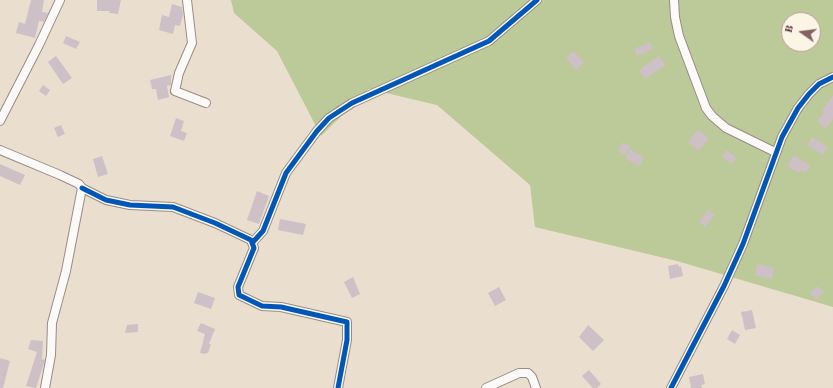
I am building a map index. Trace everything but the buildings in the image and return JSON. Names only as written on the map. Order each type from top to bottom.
[{"type":"street","points":[[0,121],[60,0]]},
{"type":"street","points":[[187,0],[192,43],[179,73],[175,91],[206,103]]},
{"type":"street","points":[[253,242],[263,231],[286,173],[316,131],[329,118],[352,104],[488,41],[537,0]]},
{"type":"street","points":[[674,0],[675,17],[679,36],[706,108],[712,116],[726,128],[775,152]]},
{"type":"street","points":[[671,388],[724,286],[743,244],[775,152],[798,108],[819,84],[833,77]]},
{"type":"street","points":[[0,150],[79,184],[82,188],[106,200],[130,205],[173,207],[215,223],[253,242]]},
{"type":"street","points":[[45,388],[51,355],[52,322],[66,271],[82,188]]},
{"type":"street","points":[[253,242],[254,248],[238,287],[239,295],[262,306],[281,307],[346,322],[347,340],[338,388]]},
{"type":"street","points":[[486,388],[519,373],[528,373],[536,388]]},
{"type":"green space","points":[[231,0],[833,0],[833,307],[677,261],[535,227],[530,185],[437,105],[369,89],[321,136],[277,51],[234,13]]},
{"type":"cycle path","points":[[253,242],[263,231],[286,173],[317,131],[329,118],[352,103],[489,41],[537,0]]},
{"type":"cycle path","points":[[671,388],[724,286],[743,244],[782,137],[798,108],[809,94],[819,84],[833,77]]},
{"type":"cycle path","points":[[82,188],[106,200],[130,205],[173,207],[215,223],[251,240],[254,248],[238,287],[239,295],[262,306],[281,307],[347,322],[347,340],[338,388]]}]
